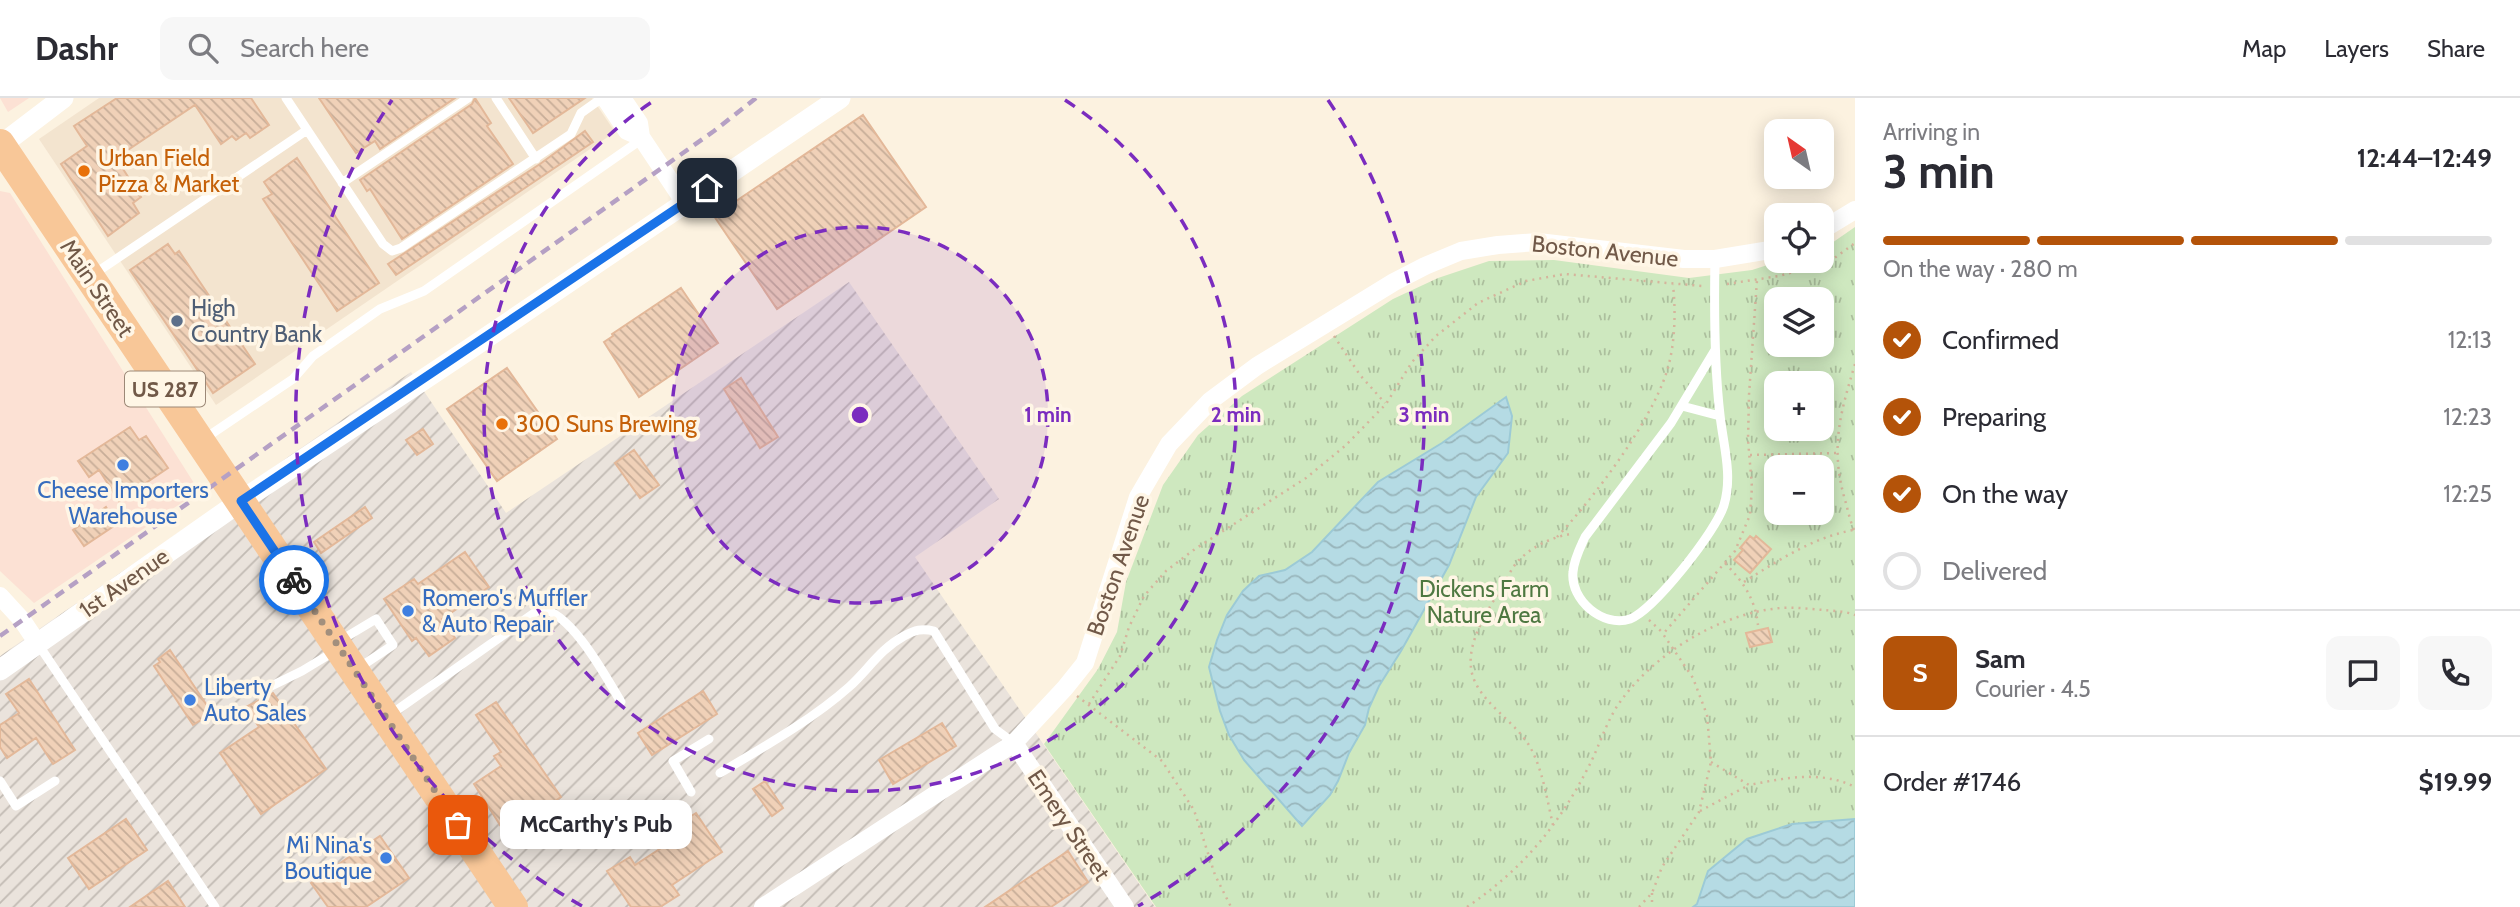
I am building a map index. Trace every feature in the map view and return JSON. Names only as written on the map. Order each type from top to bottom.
[{"type":"highway","name":"Main Street","points":[[0,145],[241,501]]},
{"type":"highway","name":"US 287","points":[[241,501],[513,907]]},
{"type":"street","points":[[0,145],[63,98]]},
{"type":"street","points":[[603,98],[628,131],[642,138]]},
{"type":"street","points":[[622,98],[639,123],[642,138],[685,203]]},
{"type":"street","name":"1st Avenue","points":[[0,670],[241,501],[840,98]]},
{"type":"street","points":[[1834,223],[1855,210]]},
{"type":"street","name":"Boston Avenue","points":[[763,907],[1014,743],[1065,688],[1085,663],[1138,497],[1169,444],[1210,401],[1257,366],[1424,266],[1461,251],[1538,242],[1684,259],[1715,259],[1764,250]]},
{"type":"street","points":[[0,596],[22,620],[38,644]]},
{"type":"street","name":"Emery Street","points":[[1014,743],[1125,907]]},
{"type":"lane","points":[[286,98],[383,244],[392,251],[401,248],[571,134],[581,113],[603,98]]},
{"type":"lane","points":[[342,183],[468,98]]},
{"type":"lane","points":[[496,98],[536,159]]},
{"type":"lane","points":[[89,277],[307,130]]},
{"type":"lane","points":[[200,442],[293,379],[313,356],[380,309],[424,291],[642,138]]},
{"type":"lane","points":[[1715,259],[1715,350],[1728,480],[1724,503],[1717,523],[1705,541],[1642,612],[1619,621],[1600,617],[1580,598],[1574,587],[1576,558],[1590,531],[1682,406],[1715,350]]},
{"type":"lane","points":[[1682,406],[1720,416]]},
{"type":"lane","points":[[386,718],[540,609],[556,615],[587,646],[621,702]]},
{"type":"lane","points":[[257,693],[344,654],[393,645],[376,619],[344,654]]},
{"type":"lane","points":[[720,774],[781,736],[850,686],[874,658],[902,637],[921,628],[934,631],[995,729],[1014,743]]},
{"type":"lane","points":[[38,644],[215,907]]},
{"type":"lane","points":[[691,792],[673,761],[709,739]]},
{"type":"lane","points":[[0,781],[16,806],[55,780]]},
{"type":"path","points":[[1088,704],[1120,656],[1129,627],[1144,596],[1166,571],[1195,549],[1306,478],[1345,446],[1386,404],[1412,362],[1437,336],[1478,303],[1526,281],[1565,274],[1692,287],[1779,276],[1829,262],[1855,243]]},
{"type":"path","points":[[1557,537],[1586,503],[1631,440],[1657,397],[1671,347],[1675,303],[1673,285]]},
{"type":"path","points":[[1326,324],[1360,376],[1386,404]]},
{"type":"path","points":[[1744,582],[1828,535],[1854,531],[1842,488],[1837,453],[1839,417],[1855,364]]},
{"type":"path","points":[[1750,455],[1837,453]]},
{"type":"path","points":[[1553,825],[1541,776],[1530,748],[1485,697],[1474,680],[1471,668],[1473,648],[1480,626],[1518,561],[1539,545],[1557,537],[1590,531]]},
{"type":"path","points":[[1724,563],[1744,582],[1757,613],[1758,625]]},
{"type":"path","points":[[1443,607],[1480,626]]},
{"type":"path","points":[[1467,907],[1490,891],[1532,854],[1568,805],[1619,703],[1657,661],[1709,629],[1757,613],[1781,608],[1855,615]]},
{"type":"path","points":[[1642,612],[1663,634]]},
{"type":"path","points":[[1652,907],[1652,893],[1662,867],[1699,812],[1711,762],[1707,715],[1693,678],[1674,649]]},
{"type":"path","points":[[1065,688],[1162,761],[1194,810],[1214,875],[1231,907]]},
{"type":"path","points":[[1711,762],[1749,785]]},
{"type":"path","points":[[1699,812],[1749,785],[1786,777],[1813,776],[1841,781],[1855,788]]},
{"type":"path","points":[[1639,907],[1652,893]]},
{"type":"shaded area","points":[[0,98],[29,98],[8,112]]},
{"type":"shaded area","points":[[99,98],[592,98],[615,132],[216,405],[39,139]]},
{"type":"shaded area","points":[[0,191],[10,193],[199,491],[34,603],[0,571]]},
{"type":"shaded area","points":[[849,282],[999,499],[915,557],[1155,907],[0,907],[0,656],[411,372],[506,513]]},
{"type":"green space","name":"Dickens Farm Nature Area","points":[[1855,227],[1855,907],[1156,907],[1044,744],[1098,669],[1117,632],[1126,582],[1163,485],[1198,435],[1242,396],[1393,299],[1438,278],[1489,261],[1554,260],[1689,278],[1764,266],[1764,273],[1834,273],[1834,242]]},
{"type":"water","points":[[1506,397],[1512,416],[1508,453],[1476,497],[1449,565],[1379,686],[1365,725],[1349,753],[1338,781],[1330,795],[1302,826],[1244,760],[1229,735],[1220,711],[1209,667],[1227,615],[1243,591],[1259,576],[1285,570],[1312,552],[1378,482],[1442,443]]},
{"type":"water","points":[[1855,819],[1855,907],[1693,907],[1697,904],[1708,871],[1747,839],[1792,824]]},
{"type":"building","points":[[117,98],[251,98],[269,125],[250,138],[246,133],[236,140],[232,136],[221,144],[195,105],[116,158],[141,197],[133,203],[139,213],[108,236],[61,164],[87,146],[74,126]]},
{"type":"building","points":[[319,98],[455,98],[380,149],[375,141],[356,153]]},
{"type":"building","points":[[475,98],[491,123],[487,126],[513,164],[402,239],[370,189],[367,191],[360,180],[472,104]]},
{"type":"building","points":[[509,98],[585,98],[533,133]]},
{"type":"building","points":[[863,115],[926,207],[777,309],[714,216]]},
{"type":"building","points":[[585,131],[593,142],[396,275],[388,264],[540,164]]},
{"type":"building","points":[[297,158],[379,283],[337,311],[263,199],[272,194],[264,182]]},
{"type":"building","points":[[168,244],[175,254],[179,251],[255,364],[213,393],[130,270]]},
{"type":"building","points":[[681,288],[718,343],[639,397],[604,342]]},
{"type":"building","name":"300 Suns Brewing","points":[[507,368],[557,439],[497,481],[447,409]]},
{"type":"building","points":[[741,378],[778,437],[760,448],[724,389]]},
{"type":"building","name":"Cheese Importers Warehouse","points":[[130,427],[139,440],[146,436],[168,468],[119,501],[99,470],[89,477],[78,461]]},
{"type":"building","points":[[423,429],[433,444],[417,455],[406,440]]},
{"type":"building","points":[[634,450],[659,485],[640,498],[615,463]]},
{"type":"building","points":[[106,507],[117,524],[84,546],[73,530]]},
{"type":"building","points":[[365,507],[372,518],[321,553],[314,542]]},
{"type":"building","points":[[1750,536],[1754,539],[1756,536],[1771,549],[1750,573],[1734,560]]},
{"type":"building","points":[[465,552],[489,587],[442,619],[455,638],[429,656],[416,638],[412,641],[384,599],[414,579],[418,584]]},
{"type":"building","points":[[1768,628],[1772,642],[1750,647],[1746,633]]},
{"type":"building","name":"Liberty Auto Sales","points":[[170,650],[212,713],[193,725],[154,666],[160,662],[158,659]]},
{"type":"building","points":[[29,679],[75,750],[53,764],[36,738],[7,758],[0,747],[0,725],[19,713],[6,694]]},
{"type":"building","points":[[703,691],[717,714],[652,755],[638,733]]},
{"type":"building","points":[[273,693],[326,769],[261,814],[220,753],[259,727],[246,707]]},
{"type":"building","points":[[496,702],[561,797],[555,801],[558,805],[509,839],[474,784],[501,766],[494,756],[501,752],[476,715]]},
{"type":"building","points":[[942,723],[956,746],[893,784],[879,760]]},
{"type":"building","points":[[765,781],[783,808],[772,816],[753,789]]},
{"type":"building","points":[[696,813],[722,852],[672,885],[679,895],[660,907],[631,907],[607,871],[630,857],[635,865],[681,835],[675,826]]},
{"type":"building","points":[[126,819],[147,850],[89,889],[68,858]]},
{"type":"building","points":[[380,836],[409,878],[366,907],[328,907],[311,883]]},
{"type":"building","points":[[1068,851],[1088,882],[1051,907],[985,907]]},
{"type":"building","points":[[168,881],[185,907],[130,907]]},
{"type":"railway","points":[[0,636],[714,131],[756,98]]},
{"type":"way so far","points":[[294,580],[458,825]]},
{"type":"place","name":"Urban Field Pizza & Market","points":[[84,171]]},
{"type":"place","name":"High Country Bank","points":[[177,321]]},
{"type":"place","name":"300 Suns Brewing","points":[[502,424]]},
{"type":"place","name":"Cheese Importers Warehouse","points":[[123,465]]},
{"type":"place","name":"Romero's Muffler & Auto Repair","points":[[408,611]]},
{"type":"place","name":"Liberty Auto Sales","points":[[190,700]]},
{"type":"place","name":"McCarthy's Pub","points":[[458,825]]},
{"type":"place","name":"Mi Nina's Boutique","points":[[386,858]]},
{"type":"route","points":[[294,580],[241,501],[707,188]]}]
